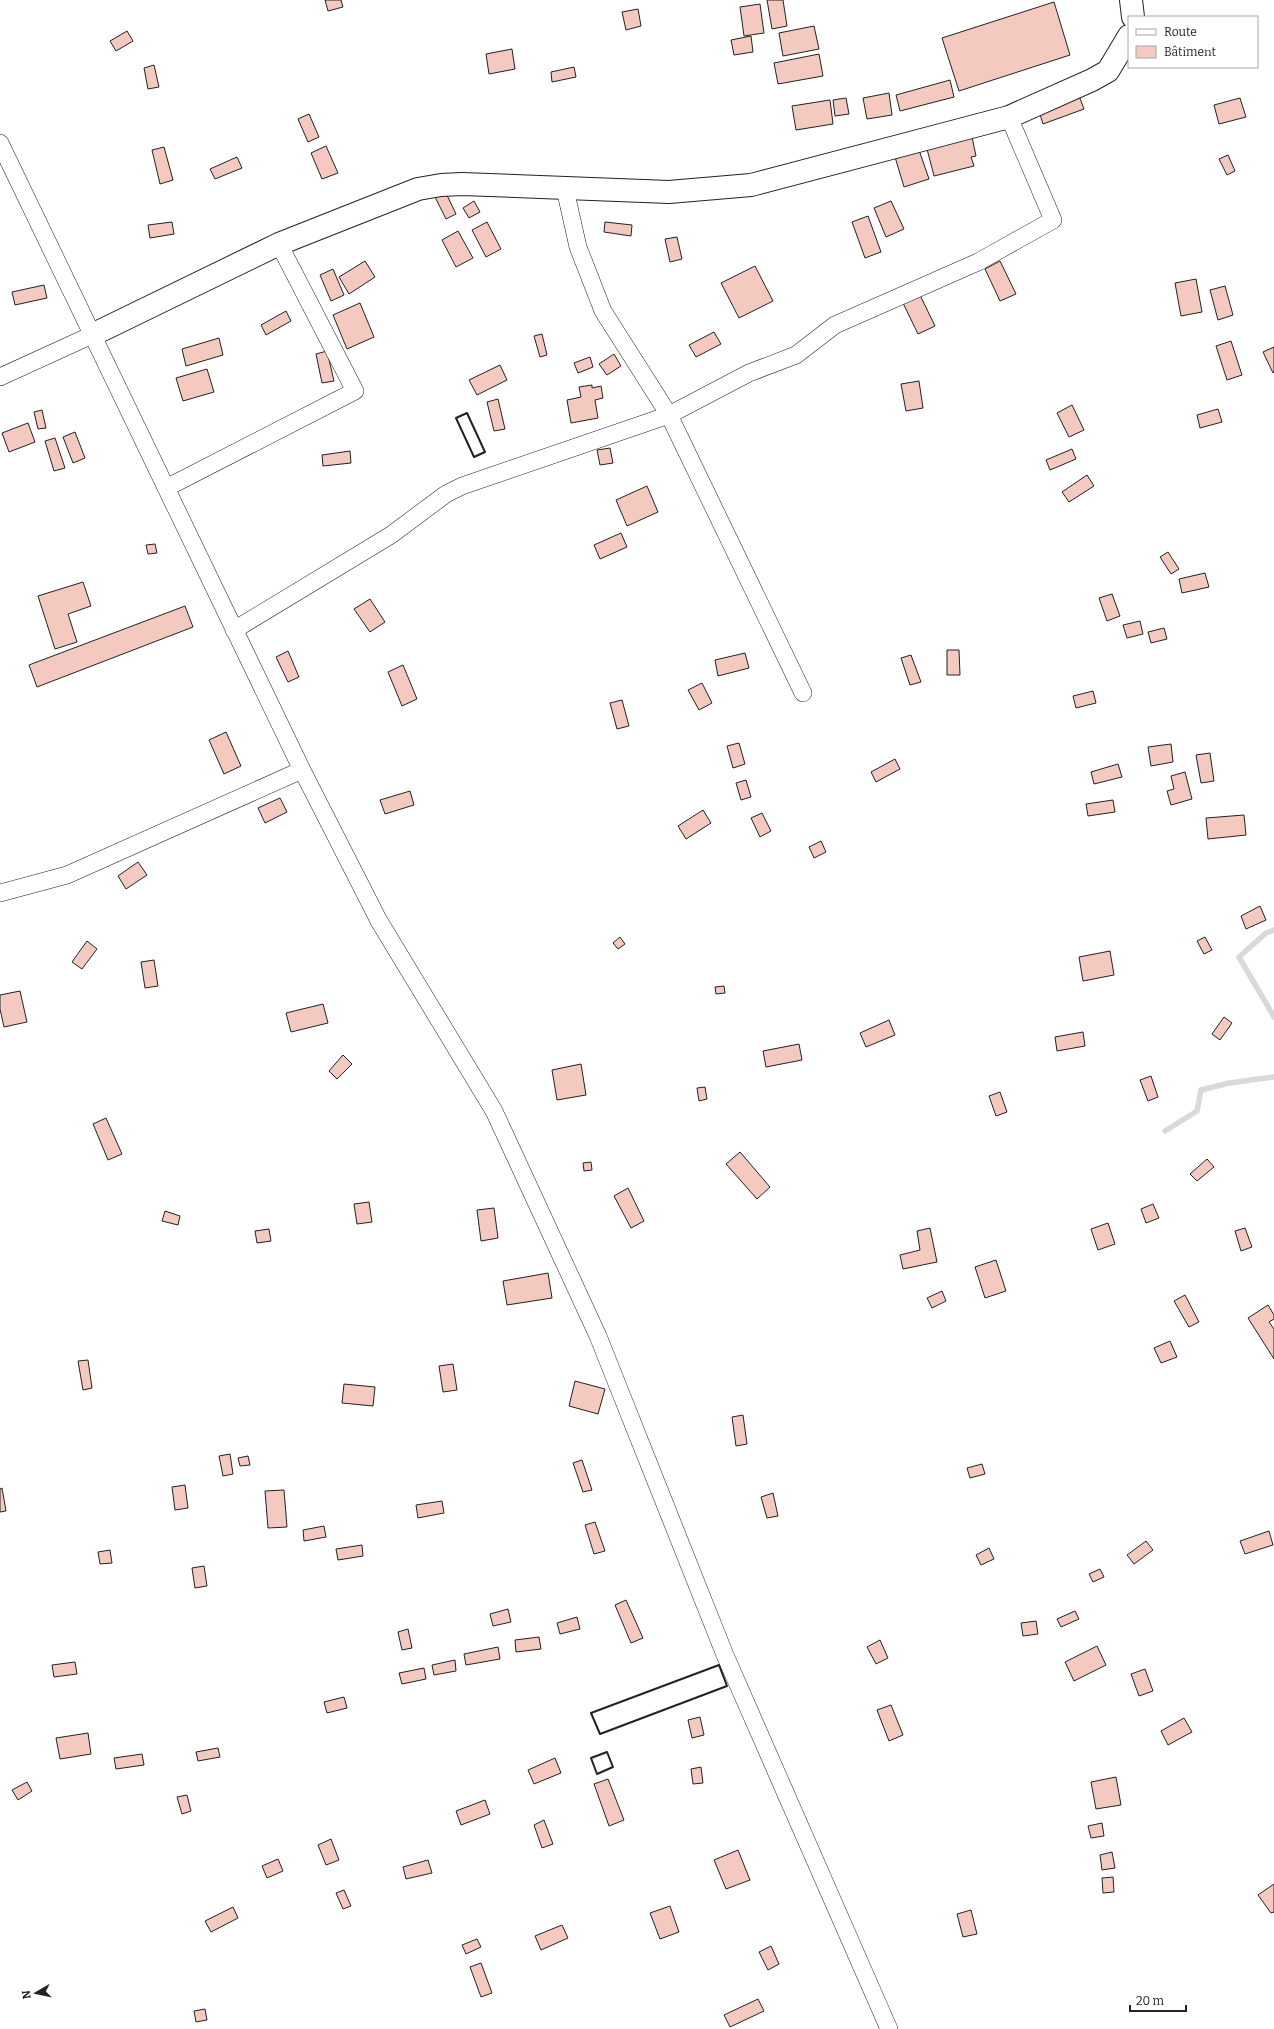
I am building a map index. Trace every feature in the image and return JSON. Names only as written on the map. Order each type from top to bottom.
[{"type":"street","points":[[1131,0],[1133,16]]},
{"type":"street","points":[[0,377],[92,335],[279,244],[418,189],[442,185],[462,184],[668,192],[746,186],[1009,117],[1092,80],[1108,71],[1128,38]]},
{"type":"street","points":[[234,630],[391,535],[446,494],[462,486],[669,415],[749,373],[796,355],[835,325],[978,262],[1053,220],[1009,117]]},
{"type":"street","points":[[0,143],[302,770],[379,921],[494,1111],[598,1336],[725,1655],[889,2029]]},
{"type":"street","points":[[565,189],[578,247],[603,311],[669,415],[803,693]]},
{"type":"street","points":[[166,488],[355,391],[279,244]]},
{"type":"street","points":[[0,892],[67,875],[302,770]]},
{"type":"building","points":[[325,0],[341,0],[343,7],[328,11]]},
{"type":"building","points":[[767,0],[783,0],[787,26],[772,29]]},
{"type":"building","points":[[1054,2],[1070,55],[959,91],[942,38]]},
{"type":"building","points":[[760,4],[764,33],[744,36],[740,7]]},
{"type":"building","points":[[638,9],[641,26],[626,30],[622,12]]},
{"type":"building","points":[[814,26],[819,49],[783,56],[779,33]]},
{"type":"building","points":[[127,31],[133,41],[116,51],[110,41]]},
{"type":"building","points":[[751,36],[753,52],[734,55],[731,40]]},
{"type":"building","points":[[512,49],[515,69],[489,74],[486,54]]},
{"type":"building","points":[[819,54],[823,76],[778,84],[774,63]]},
{"type":"building","points":[[154,65],[159,87],[148,89],[144,68]]},
{"type":"building","points":[[574,67],[576,77],[552,82],[551,72]]},
{"type":"building","points":[[950,80],[954,97],[900,111],[896,95]]},
{"type":"building","points":[[889,93],[892,115],[867,119],[863,98]]},
{"type":"building","points":[[1078,93],[1084,109],[1043,124],[1038,108]]},
{"type":"building","points":[[846,98],[849,114],[835,116],[833,100]]},
{"type":"building","points":[[1240,98],[1246,117],[1219,124],[1214,105]]},
{"type":"building","points":[[830,100],[833,124],[796,130],[792,106]]},
{"type":"building","points":[[309,114],[319,137],[308,142],[298,119]]},
{"type":"building","points":[[972,137],[976,156],[971,157],[974,166],[934,176],[927,149]]},
{"type":"building","points":[[326,146],[338,173],[322,179],[311,153]]},
{"type":"building","points":[[164,147],[173,180],[160,184],[152,150]]},
{"type":"building","points":[[919,150],[929,179],[904,187],[895,157]]},
{"type":"building","points":[[1228,155],[1235,171],[1227,175],[1219,159]]},
{"type":"building","points":[[237,157],[242,168],[215,179],[210,169]]},
{"type":"building","points":[[445,191],[456,214],[446,219],[435,197]]},
{"type":"building","points":[[474,201],[480,212],[469,218],[463,208]]},
{"type":"building","points":[[891,201],[904,229],[886,237],[874,208]]},
{"type":"building","points":[[868,216],[881,252],[865,258],[852,222]]},
{"type":"building","points":[[172,222],[174,234],[150,238],[148,225]]},
{"type":"building","points":[[487,222],[501,249],[486,257],[472,230]]},
{"type":"building","points":[[605,222],[632,225],[631,236],[604,232]]},
{"type":"building","points":[[458,231],[473,258],[456,267],[442,240]]},
{"type":"building","points":[[677,237],[682,259],[670,262],[665,239]]},
{"type":"building","points":[[365,261],[375,277],[349,294],[339,277]]},
{"type":"building","points":[[1000,261],[1016,294],[1000,301],[985,269]]},
{"type":"building","points":[[755,266],[773,301],[739,318],[721,283]]},
{"type":"building","points":[[333,269],[344,295],[331,301],[320,275]]},
{"type":"building","points":[[1196,279],[1202,312],[1181,316],[1175,283]]},
{"type":"building","points":[[44,285],[47,298],[15,305],[12,292]]},
{"type":"building","points":[[1225,286],[1233,315],[1218,320],[1210,290]]},
{"type":"building","points":[[919,293],[935,326],[918,334],[902,301]]},
{"type":"building","points":[[360,303],[374,337],[347,349],[333,315]]},
{"type":"building","points":[[286,311],[291,321],[266,335],[261,325]]},
{"type":"building","points":[[714,332],[721,344],[696,357],[689,345]]},
{"type":"building","points":[[542,334],[547,355],[540,357],[534,336]]},
{"type":"building","points":[[219,338],[223,355],[186,366],[182,349]]},
{"type":"building","points":[[1231,341],[1242,375],[1227,380],[1216,346]]},
{"type":"building","points":[[1274,347],[1274,372],[1273,373],[1263,352]]},
{"type":"building","points":[[327,351],[334,381],[322,383],[316,354]]},
{"type":"building","points":[[614,354],[621,366],[607,375],[599,364]]},
{"type":"building","points":[[590,357],[593,367],[578,373],[574,363]]},
{"type":"building","points":[[500,365],[507,380],[477,395],[469,380]]},
{"type":"building","points":[[207,369],[214,392],[183,401],[176,378]]},
{"type":"building","points":[[919,381],[923,408],[906,411],[901,384]]},
{"type":"building","points":[[592,385],[592,388],[601,386],[603,398],[595,400],[598,418],[571,423],[567,400],[581,397],[579,387]]},
{"type":"building","points":[[498,399],[505,429],[494,431],[487,402]]},
{"type":"building","points":[[1072,405],[1084,430],[1069,437],[1057,413]]},
{"type":"building","points":[[1218,409],[1222,422],[1200,428],[1197,415]]},
{"type":"building","points":[[42,410],[46,428],[38,429],[34,412]]},
{"type":"building","points":[[28,423],[35,442],[9,452],[2,433]]},
{"type":"building","points":[[75,432],[85,458],[73,463],[63,437]]},
{"type":"building","points":[[55,438],[65,468],[54,471],[45,441]]},
{"type":"building","points":[[610,448],[613,463],[600,465],[597,450]]},
{"type":"building","points":[[1072,449],[1076,459],[1050,470],[1046,460]]},
{"type":"building","points":[[350,451],[351,463],[323,466],[322,455]]},
{"type":"building","points":[[1087,475],[1094,486],[1069,502],[1062,492]]},
{"type":"building","points":[[647,486],[658,512],[627,526],[616,500]]},
{"type":"building","points":[[621,533],[627,547],[600,559],[594,545]]},
{"type":"building","points":[[155,544],[157,553],[148,554],[146,545]]},
{"type":"building","points":[[1168,552],[1179,569],[1171,574],[1160,557]]},
{"type":"building","points":[[1205,573],[1209,587],[1182,593],[1179,579]]},
{"type":"building","points":[[83,582],[91,606],[68,614],[77,642],[55,649],[38,596]]},
{"type":"building","points":[[1112,594],[1120,616],[1107,621],[1099,598]]},
{"type":"building","points":[[370,599],[385,622],[370,632],[354,609]]},
{"type":"building","points":[[185,606],[193,627],[37,687],[29,665]]},
{"type":"building","points":[[1140,621],[1143,634],[1127,638],[1123,625]]},
{"type":"building","points":[[1164,628],[1167,639],[1151,643],[1148,632]]},
{"type":"building","points":[[947,650],[959,650],[960,675],[947,675]]},
{"type":"building","points":[[288,651],[299,677],[288,682],[276,657]]},
{"type":"building","points":[[745,653],[749,668],[718,676],[715,660]]},
{"type":"building","points":[[911,655],[921,682],[910,685],[901,658]]},
{"type":"building","points":[[403,665],[417,699],[402,706],[388,672]]},
{"type":"building","points":[[702,683],[712,703],[699,710],[688,690]]},
{"type":"building","points":[[1093,691],[1096,703],[1076,708],[1073,696]]},
{"type":"building","points":[[622,700],[629,726],[617,729],[610,703]]},
{"type":"building","points":[[226,732],[241,766],[224,774],[209,740]]},
{"type":"building","points":[[739,743],[745,764],[733,768],[727,746]]},
{"type":"building","points":[[1171,744],[1173,762],[1151,766],[1148,747]]},
{"type":"building","points":[[1210,753],[1214,781],[1201,783],[1196,755]]},
{"type":"building","points":[[895,759],[900,769],[876,782],[871,772]]},
{"type":"building","points":[[1118,764],[1122,777],[1094,784],[1091,772]]},
{"type":"building","points":[[1185,772],[1192,799],[1171,805],[1167,791],[1174,789],[1171,776]]},
{"type":"building","points":[[746,780],[751,797],[741,800],[736,783]]},
{"type":"building","points":[[410,791],[414,805],[385,814],[380,800]]},
{"type":"building","points":[[280,798],[287,812],[265,823],[258,808]]},
{"type":"building","points":[[1113,800],[1115,812],[1088,816],[1086,804]]},
{"type":"building","points":[[703,810],[711,823],[686,839],[678,826]]},
{"type":"building","points":[[762,813],[771,831],[760,837],[751,818]]},
{"type":"building","points":[[1244,815],[1246,835],[1208,839],[1206,818]]},
{"type":"building","points":[[821,841],[826,852],[814,858],[809,847]]},
{"type":"building","points":[[138,862],[147,875],[126,889],[118,876]]},
{"type":"building","points":[[1260,906],[1266,920],[1246,929],[1241,916]]},
{"type":"building","points":[[620,937],[625,944],[618,949],[613,943]]},
{"type":"building","points":[[1205,937],[1212,950],[1204,954],[1197,941]]},
{"type":"building","points":[[87,941],[97,949],[82,969],[72,962]]},
{"type":"building","points":[[1110,951],[1114,975],[1083,981],[1079,957]]},
{"type":"building","points":[[154,960],[158,986],[145,988],[141,962]]},
{"type":"building","points":[[724,986],[725,993],[716,994],[715,987]]},
{"type":"building","points":[[20,991],[27,1022],[4,1027],[0,1009],[0,995]]},
{"type":"building","points":[[323,1004],[328,1023],[291,1032],[286,1013]]},
{"type":"building","points":[[1224,1017],[1232,1023],[1220,1040],[1212,1034]]},
{"type":"building","points":[[889,1020],[895,1035],[866,1047],[860,1033]]},
{"type":"building","points":[[1083,1032],[1085,1046],[1057,1051],[1055,1037]]},
{"type":"building","points":[[799,1044],[802,1060],[766,1067],[763,1051]]},
{"type":"building","points":[[343,1055],[352,1064],[337,1079],[329,1071]]},
{"type":"building","points":[[581,1064],[586,1095],[557,1100],[552,1070]]},
{"type":"building","points":[[1151,1076],[1158,1097],[1148,1101],[1140,1080]]},
{"type":"building","points":[[705,1087],[707,1099],[699,1101],[697,1088]]},
{"type":"building","points":[[1000,1092],[1007,1112],[996,1116],[989,1096]]},
{"type":"building","points":[[106,1118],[122,1154],[108,1160],[93,1124]]},
{"type":"building","points":[[740,1152],[770,1187],[757,1199],[726,1164]]},
{"type":"building","points":[[1207,1159],[1214,1167],[1197,1181],[1190,1174]]},
{"type":"building","points":[[591,1162],[592,1170],[584,1171],[583,1163]]},
{"type":"building","points":[[628,1188],[644,1221],[631,1228],[614,1196]]},
{"type":"building","points":[[369,1202],[372,1222],[357,1224],[354,1204]]},
{"type":"building","points":[[1153,1204],[1159,1218],[1146,1223],[1141,1209]]},
{"type":"building","points":[[494,1208],[498,1238],[481,1241],[477,1210]]},
{"type":"building","points":[[165,1211],[180,1216],[178,1225],[162,1221]]},
{"type":"building","points":[[1108,1223],[1115,1244],[1098,1250],[1091,1229]]},
{"type":"building","points":[[930,1228],[937,1262],[903,1269],[900,1255],[920,1250],[917,1231]]},
{"type":"building","points":[[1245,1228],[1252,1247],[1241,1251],[1235,1231]]},
{"type":"building","points":[[269,1229],[271,1241],[257,1243],[255,1231]]},
{"type":"building","points":[[996,1260],[1006,1291],[985,1298],[975,1267]]},
{"type":"building","points":[[548,1273],[552,1298],[507,1305],[503,1281]]},
{"type":"building","points":[[942,1291],[946,1301],[932,1308],[927,1298]]},
{"type":"building","points":[[1185,1295],[1199,1322],[1189,1327],[1174,1301]]},
{"type":"building","points":[[1268,1305],[1274,1315],[1274,1319],[1269,1322],[1274,1329],[1274,1359],[1248,1318]]},
{"type":"building","points":[[1170,1341],[1177,1357],[1161,1363],[1154,1348]]},
{"type":"building","points":[[88,1360],[92,1388],[83,1390],[78,1361]]},
{"type":"building","points":[[453,1364],[457,1390],[443,1392],[439,1366]]},
{"type":"building","points":[[575,1381],[605,1389],[598,1414],[569,1406]]},
{"type":"building","points":[[344,1384],[375,1387],[373,1406],[342,1403]]},
{"type":"building","points":[[743,1415],[747,1444],[736,1446],[732,1417]]},
{"type":"building","points":[[230,1454],[233,1474],[223,1476],[219,1456]]},
{"type":"building","points":[[248,1456],[250,1465],[240,1466],[238,1458]]},
{"type":"building","points":[[582,1460],[592,1490],[583,1492],[573,1463]]},
{"type":"building","points":[[982,1464],[985,1474],[970,1478],[967,1468]]},
{"type":"building","points":[[185,1485],[188,1508],[175,1510],[172,1487]]},
{"type":"building","points":[[2,1488],[6,1511],[0,1512],[0,1489]]},
{"type":"building","points":[[284,1490],[287,1527],[268,1528],[265,1491]]},
{"type":"building","points":[[773,1493],[778,1516],[767,1518],[761,1497]]},
{"type":"building","points":[[442,1501],[444,1513],[418,1518],[416,1505]]},
{"type":"building","points":[[595,1522],[605,1551],[594,1554],[585,1525]]},
{"type":"building","points":[[324,1526],[326,1537],[304,1541],[303,1530]]},
{"type":"building","points":[[1269,1531],[1273,1545],[1245,1554],[1240,1541]]},
{"type":"building","points":[[1146,1541],[1153,1550],[1134,1564],[1127,1555]]},
{"type":"building","points":[[362,1545],[363,1556],[338,1560],[336,1549]]},
{"type":"building","points":[[989,1548],[994,1559],[981,1565],[976,1555]]},
{"type":"building","points":[[110,1550],[112,1563],[100,1564],[98,1552]]},
{"type":"building","points":[[204,1566],[207,1586],[195,1588],[192,1568]]},
{"type":"building","points":[[1100,1569],[1104,1577],[1093,1582],[1089,1574]]},
{"type":"building","points":[[626,1600],[643,1638],[631,1643],[615,1605]]},
{"type":"building","points":[[508,1609],[511,1622],[493,1626],[490,1614]]},
{"type":"building","points":[[1075,1611],[1079,1619],[1061,1627],[1057,1619]]},
{"type":"building","points":[[577,1617],[580,1629],[560,1634],[557,1623]]},
{"type":"building","points":[[1036,1621],[1038,1634],[1023,1636],[1021,1623]]},
{"type":"building","points":[[408,1629],[412,1648],[402,1650],[398,1632]]},
{"type":"building","points":[[539,1637],[541,1649],[516,1652],[515,1640]]},
{"type":"building","points":[[880,1640],[888,1658],[876,1664],[867,1647]]},
{"type":"building","points":[[1097,1646],[1106,1665],[1074,1681],[1065,1662]]},
{"type":"building","points":[[498,1647],[500,1659],[466,1665],[464,1654]]},
{"type":"building","points":[[455,1660],[456,1671],[434,1675],[432,1665]]},
{"type":"building","points":[[75,1662],[77,1674],[54,1677],[52,1665]]},
{"type":"building","points":[[424,1668],[426,1679],[402,1684],[399,1673]]},
{"type":"building","points":[[1145,1669],[1153,1691],[1139,1696],[1131,1674]]},
{"type":"building","points":[[344,1697],[347,1708],[327,1713],[324,1702]]},
{"type":"building","points":[[891,1705],[903,1735],[889,1741],[877,1710]]},
{"type":"building","points":[[700,1717],[704,1735],[692,1738],[688,1720]]},
{"type":"building","points":[[1184,1718],[1192,1732],[1168,1745],[1161,1731]]},
{"type":"building","points":[[88,1733],[91,1754],[60,1759],[56,1738]]},
{"type":"building","points":[[218,1748],[220,1757],[198,1761],[196,1752]]},
{"type":"building","points":[[142,1754],[144,1765],[116,1769],[114,1758]]},
{"type":"building","points":[[555,1758],[561,1773],[534,1784],[528,1770]]},
{"type":"building","points":[[701,1767],[703,1783],[693,1784],[691,1769]]},
{"type":"building","points":[[1116,1777],[1121,1805],[1096,1809],[1091,1782]]},
{"type":"building","points":[[608,1779],[624,1820],[609,1826],[594,1784]]},
{"type":"building","points":[[27,1782],[32,1791],[18,1800],[12,1790]]},
{"type":"building","points":[[187,1795],[191,1811],[182,1814],[177,1797]]},
{"type":"building","points":[[485,1800],[490,1814],[461,1825],[456,1811]]},
{"type":"building","points":[[544,1820],[553,1844],[542,1848],[534,1825]]},
{"type":"building","points":[[1102,1823],[1104,1836],[1091,1838],[1088,1826]]},
{"type":"building","points":[[331,1839],[339,1860],[326,1865],[318,1845]]},
{"type":"building","points":[[738,1850],[750,1880],[726,1889],[714,1860]]},
{"type":"building","points":[[1112,1852],[1115,1868],[1102,1870],[1100,1855]]},
{"type":"building","points":[[278,1859],[283,1871],[267,1878],[262,1866]]},
{"type":"building","points":[[428,1860],[432,1873],[406,1879],[403,1867]]},
{"type":"building","points":[[1113,1877],[1114,1892],[1103,1893],[1102,1878]]},
{"type":"building","points":[[1274,1884],[1274,1912],[1271,1913],[1258,1895]]},
{"type":"building","points":[[344,1890],[351,1906],[343,1909],[336,1893]]},
{"type":"building","points":[[670,1906],[679,1932],[660,1939],[650,1913]]},
{"type":"building","points":[[233,1907],[238,1918],[211,1932],[205,1921]]},
{"type":"building","points":[[971,1910],[977,1934],[963,1937],[957,1914]]},
{"type":"building","points":[[562,1925],[568,1938],[541,1950],[535,1936]]},
{"type":"building","points":[[477,1939],[481,1947],[466,1954],[462,1945]]},
{"type":"building","points":[[771,1946],[779,1964],[768,1970],[759,1952]]},
{"type":"building","points":[[481,1963],[492,1993],[481,1997],[470,1967]]},
{"type":"building","points":[[758,1999],[764,2011],[730,2027],[724,2015]]},
{"type":"building","points":[[205,2009],[207,2020],[196,2022],[194,2011]]},
{"type":"waterway","points":[[1274,930],[1266,933],[1239,957],[1274,1017]]},
{"type":"waterway","points":[[1165,1131],[1197,1111],[1201,1090],[1229,1083],[1274,1077]]},
{"type":"wall","points":[[467,413],[485,452],[474,457],[456,418],[467,413]]},
{"type":"wall","points":[[719,1665],[727,1686],[600,1734],[591,1713],[719,1665]]},
{"type":"wall","points":[[607,1752],[613,1767],[597,1774],[591,1758],[607,1752]]}]
